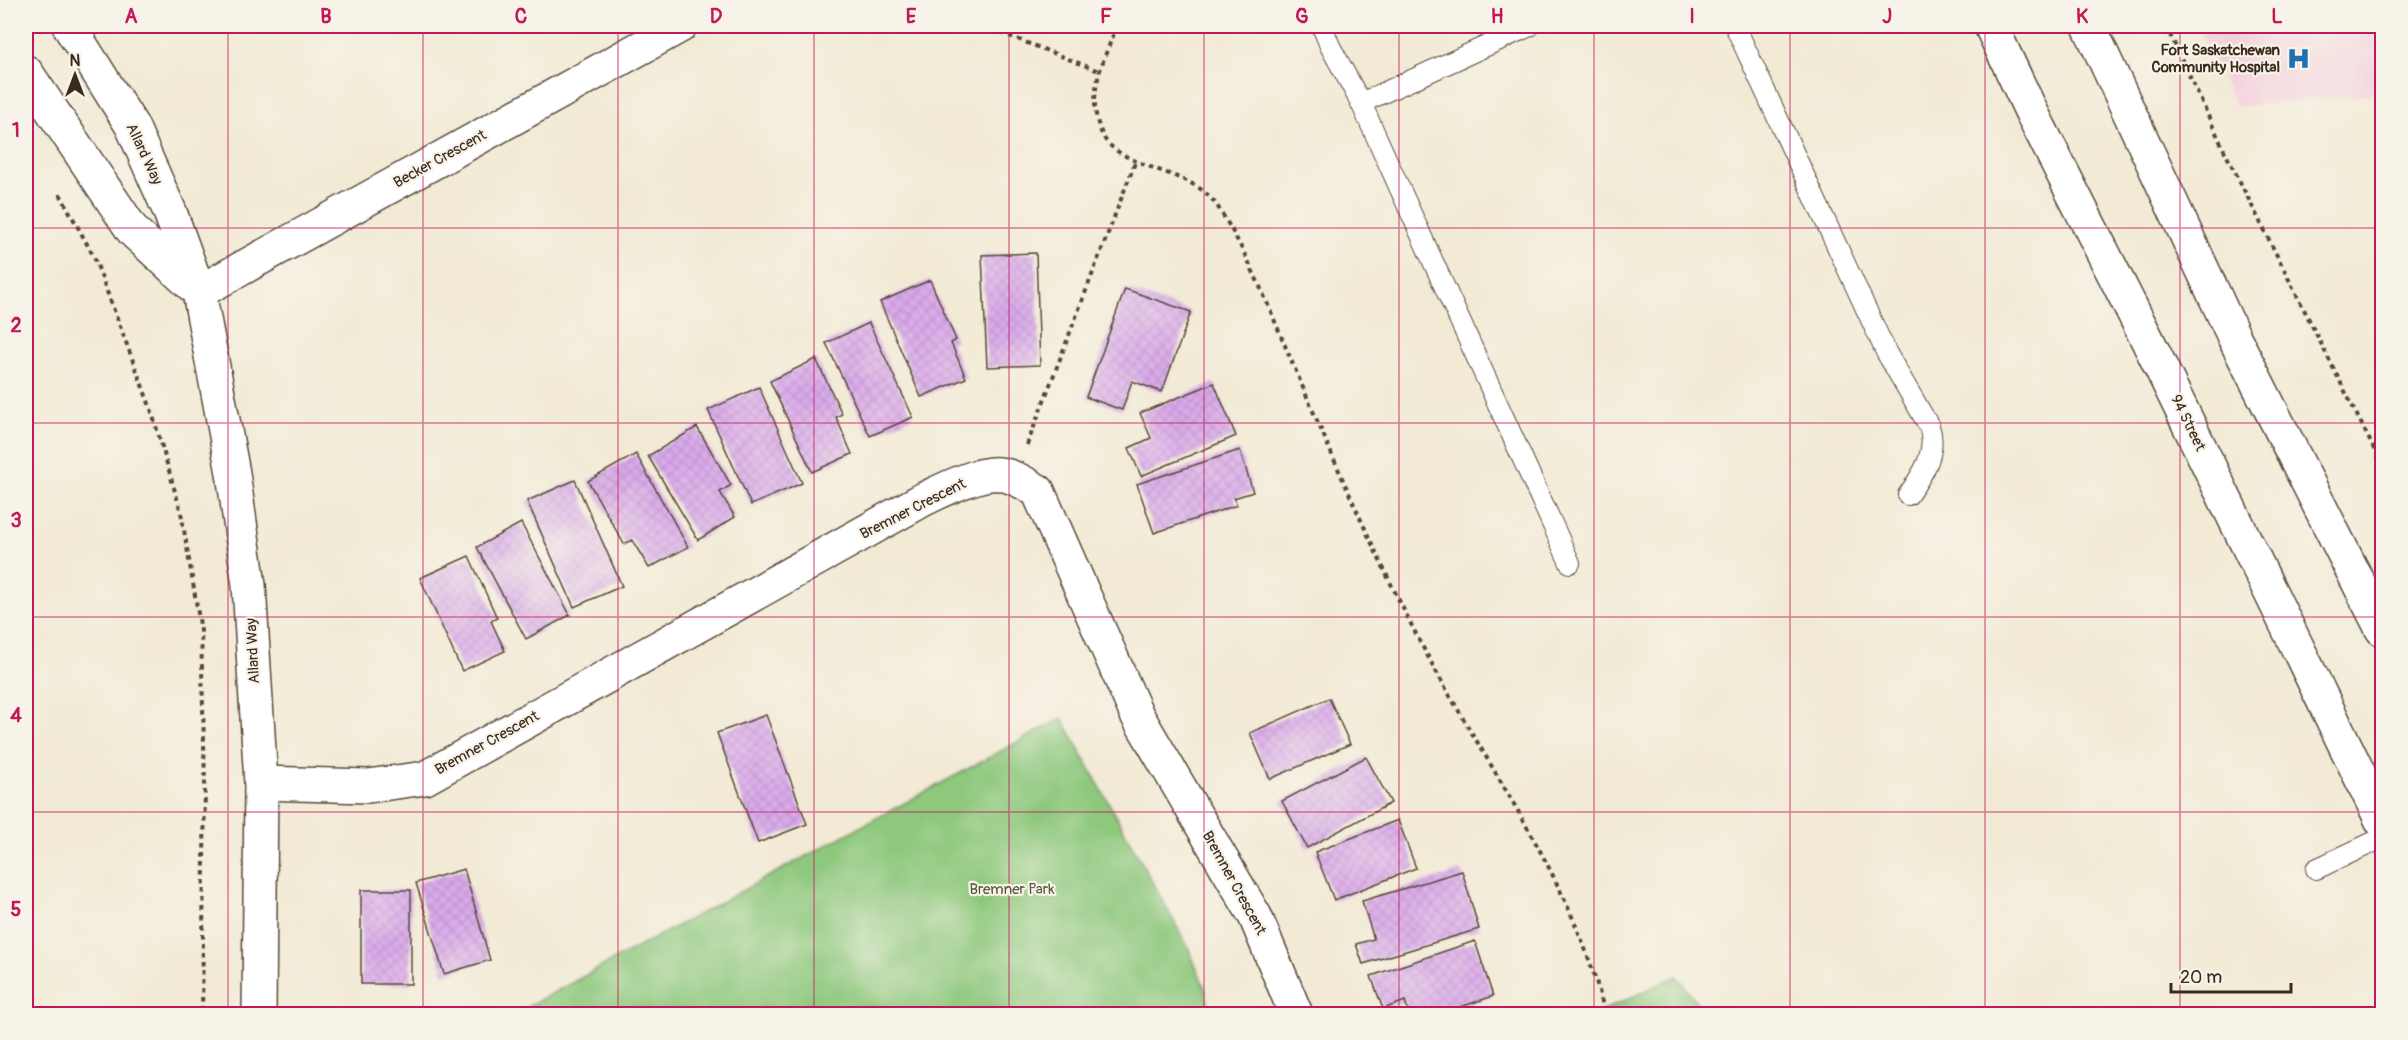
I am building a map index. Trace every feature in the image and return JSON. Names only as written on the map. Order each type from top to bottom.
[{"type":"street","name":"Allard Way","points":[[69,26],[132,126],[170,212],[199,292],[233,473],[249,585],[261,783],[259,1014]]},
{"type":"street","name":"Becker Crescent","points":[[199,292],[680,26]]},
{"type":"street","name":"94 Street","points":[[1991,26],[2032,113],[2148,341],[2382,821]]},
{"type":"street","points":[[2089,26],[2234,337],[2382,629]]},
{"type":"street","points":[[26,72],[133,231],[199,292]]},
{"type":"street","name":"Bremner Crescent","points":[[261,783],[368,786],[425,778],[924,499],[962,481],[998,473],[1015,478],[1038,491],[1137,715],[1255,916],[1296,1014]]},
{"type":"lane","points":[[1322,26],[1330,46],[1361,103],[1570,563]]},
{"type":"lane","points":[[1361,103],[1530,26]]},
{"type":"lane","points":[[1735,26],[1886,352],[1933,436],[1931,454],[1924,472],[1908,495]]},
{"type":"lane","points":[[2316,869],[2382,838]]},
{"type":"path","points":[[984,26],[1099,71]]},
{"type":"path","points":[[1117,26],[1095,83],[1096,122],[1104,140],[1115,151],[1201,189],[1215,201],[1241,245],[1351,499],[1416,634],[1552,873],[1573,915],[1590,959],[1605,1014]]},
{"type":"path","points":[[2166,26],[2226,154],[2382,465]]},
{"type":"path","points":[[1015,478],[1136,160]]},
{"type":"path","points":[[60,194],[94,257],[151,409],[181,512],[201,631],[205,782],[202,1014]]},
{"type":"shaded area","name":"Fort Saskatchewan Community Hospital","points":[[2197,26],[2382,26],[2382,93],[2236,107]]},
{"type":"green space","name":"Bremner Park","points":[[1062,718],[1188,947],[1204,986],[1211,1014],[514,1014]]},
{"type":"green space","points":[[1677,976],[1705,1014],[1596,1014]]},
{"type":"building","points":[[1036,253],[1040,365],[987,367],[982,255]]},
{"type":"building","points":[[930,280],[956,340],[951,343],[966,378],[921,397],[880,302]]},
{"type":"building","points":[[1125,289],[1191,312],[1162,392],[1132,381],[1122,410],[1086,397]]},
{"type":"building","points":[[869,323],[913,417],[870,436],[826,343]]},
{"type":"building","points":[[816,359],[842,414],[836,417],[852,454],[812,472],[770,381]]},
{"type":"building","points":[[1214,383],[1236,436],[1141,476],[1129,448],[1151,438],[1140,413]]},
{"type":"building","points":[[759,387],[802,483],[751,505],[708,410]]},
{"type":"building","points":[[697,427],[731,485],[720,492],[735,517],[698,540],[648,456]]},
{"type":"building","points":[[1240,450],[1253,492],[1234,498],[1237,505],[1154,533],[1137,484]]},
{"type":"building","points":[[636,454],[688,547],[649,568],[632,540],[624,544],[588,481]]},
{"type":"building","points":[[575,480],[622,586],[574,607],[527,501]]},
{"type":"building","points":[[521,523],[570,615],[526,639],[477,547]]},
{"type":"building","points":[[469,556],[497,618],[491,621],[505,651],[462,671],[420,578]]},
{"type":"building","points":[[1329,698],[1350,744],[1270,779],[1250,733]]},
{"type":"building","points":[[766,715],[807,824],[758,843],[717,733]]},
{"type":"building","points":[[1366,757],[1391,803],[1307,848],[1282,801]]},
{"type":"building","points":[[1398,820],[1416,868],[1334,900],[1315,852]]},
{"type":"building","points":[[464,869],[490,960],[444,974],[416,883]]},
{"type":"building","points":[[1462,871],[1479,929],[1363,964],[1356,944],[1374,939],[1362,901]]},
{"type":"building","points":[[361,890],[411,890],[411,984],[361,984]]},
{"type":"building","points":[[1475,941],[1493,996],[1440,1014],[1409,1014],[1405,1001],[1383,1009],[1371,976]]},
{"type":"place","name":"Fort Saskatchewan Community Hospital","points":[[2298,59]]}]
